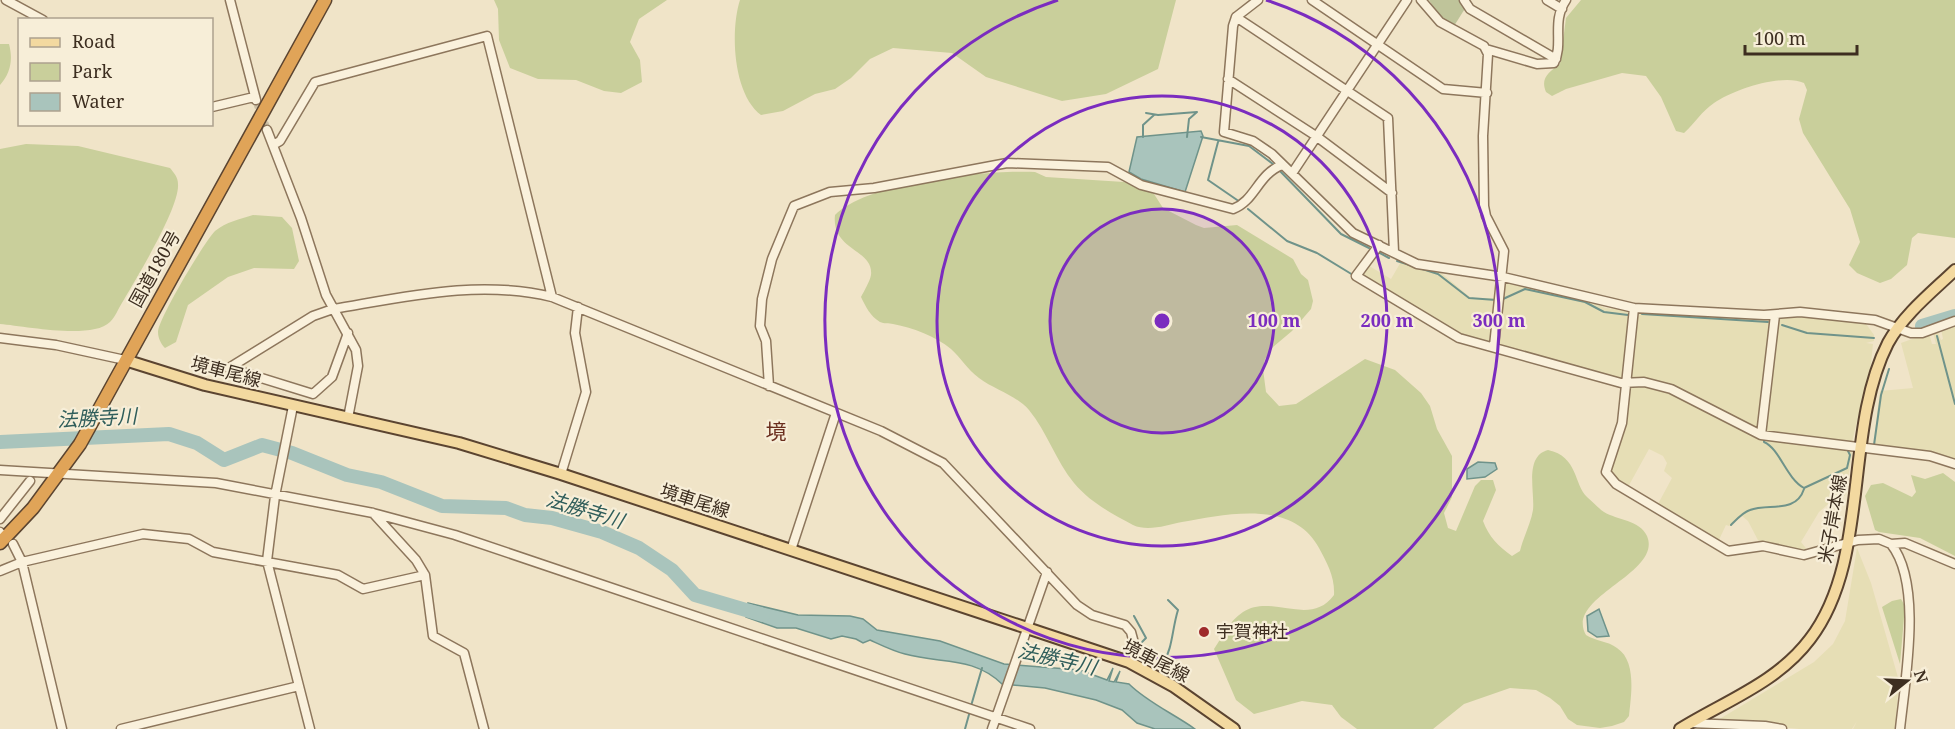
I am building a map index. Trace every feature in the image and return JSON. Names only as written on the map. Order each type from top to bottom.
[{"type":"highway","name":"国道180号","points":[[3,538],[33,508],[62,471],[115,383],[125,360],[325,0]]},
{"type":"main road","name":"米子岸本線","points":[[1685,726],[1770,678],[1803,647],[1830,605],[1839,580],[1879,364],[1898,327],[1955,270]]},
{"type":"main road","name":"境車尾線","points":[[125,360],[205,385],[459,443],[561,474],[1027,628],[1129,662],[1173,686],[1234,729]]},
{"type":"street","points":[[6,0],[39,18]]},
{"type":"street","points":[[213,107],[255,98],[230,0]]},
{"type":"street","points":[[1258,0],[1236,17],[1224,132],[1253,141],[1293,172],[1345,227],[1417,264],[1503,277],[1634,308],[1774,315],[1800,312],[1875,320],[1911,333],[1922,333],[1955,321]]},
{"type":"street","points":[[1312,0],[1443,88],[1487,93]]},
{"type":"street","points":[[1293,172],[1407,0]]},
{"type":"street","points":[[1421,0],[1440,22],[1486,49],[1537,64],[1551,65],[1556,59],[1557,25],[1566,0]]},
{"type":"street","points":[[1464,0],[1470,9],[1556,59]]},
{"type":"street","points":[[1547,0],[1562,9]]},
{"type":"street","points":[[1236,17],[1388,118],[1394,252]]},
{"type":"street","points":[[273,145],[280,141],[315,82],[487,36],[552,297]]},
{"type":"street","points":[[1486,49],[1488,54],[1483,136],[1484,206],[1486,216],[1504,251],[1494,346]]},
{"type":"street","points":[[1228,79],[1316,136],[1392,193]]},
{"type":"street","points":[[267,130],[333,309],[356,350],[358,366],[348,418]]},
{"type":"street","points":[[769,386],[766,341],[760,326],[762,299],[772,259],[794,206],[830,192],[874,188],[1007,163],[1108,167],[1118,170],[1141,185],[1233,209],[1244,203],[1269,170],[1282,165]]},
{"type":"street","points":[[1379,245],[1356,276],[1454,336],[1626,384],[1644,382],[1671,389],[1761,435],[1930,456],[1955,464]]},
{"type":"street","points":[[348,333],[332,378],[313,394],[229,368],[314,316],[333,309],[479,288],[527,291],[552,297],[881,431],[943,463],[1077,605],[1092,615],[1125,625],[1131,632],[1134,643],[1129,662]]},
{"type":"street","points":[[561,474],[586,392],[585,374],[575,333],[578,307]]},
{"type":"street","points":[[1634,308],[1619,438],[1605,468],[1616,484],[1728,551],[1763,546],[1804,555],[1846,542],[1879,539],[1891,544],[1905,543],[1955,564]]},
{"type":"street","points":[[1761,435],[1774,315]]},
{"type":"street","points":[[0,338],[56,345],[125,360]]},
{"type":"street","points":[[293,406],[275,496],[267,561],[310,729]]},
{"type":"street","points":[[791,550],[836,412]]},
{"type":"street","points":[[0,470],[62,471],[216,483],[373,513],[455,535],[996,715],[1030,729]]},
{"type":"street","points":[[0,519],[30,481]]},
{"type":"street","points":[[373,513],[425,574],[433,636],[464,653],[484,729]]},
{"type":"street","points":[[0,571],[22,562],[143,534],[189,539],[213,552],[338,575],[363,589],[425,574]]},
{"type":"street","points":[[3,538],[22,562],[62,729]]},
{"type":"street","points":[[1891,544],[1904,567],[1909,600],[1900,729]]},
{"type":"street","points":[[992,729],[1047,572]]},
{"type":"street","points":[[121,729],[299,686]]},
{"type":"street","points":[[1685,726],[1765,726],[1782,729]]},
{"type":"shaded area","points":[[1402,260],[1439,271],[1471,298],[1498,298],[1492,343],[1459,336],[1359,274],[1366,264],[1391,279]]},
{"type":"shaded area","points":[[1506,281],[1589,300],[1605,308],[1628,310],[1624,380],[1498,346],[1496,336]]},
{"type":"shaded area","points":[[1641,312],[1771,318],[1760,430],[1693,398],[1631,380],[1637,319]]},
{"type":"shaded area","points":[[1810,317],[1864,321],[1874,335],[1874,341],[1866,343],[1873,344],[1871,364],[1852,442],[1769,435],[1763,430],[1778,318]]},
{"type":"shaded area","points":[[1955,324],[1955,462],[1873,446],[1880,391],[1913,388],[1901,343],[1929,333],[1932,344],[1936,344],[1933,332],[1938,332],[1941,340],[1943,339],[1941,329]]},
{"type":"shaded area","points":[[1633,383],[1670,390],[1754,433],[1850,447],[1852,453],[1848,478],[1837,483],[1848,481],[1845,496],[1840,494],[1819,512],[1801,542],[1809,552],[1760,544],[1748,521],[1742,516],[1729,526],[1726,525],[1717,544],[1658,504],[1672,478],[1664,471],[1667,463],[1663,456],[1649,449],[1628,487],[1617,480],[1610,467],[1622,437],[1629,386]]},
{"type":"shaded area","points":[[1857,548],[1871,583],[1899,681],[1895,729],[1853,729],[1857,721],[1852,729],[1799,729],[1718,720],[1814,662],[1833,644],[1845,621]]},
{"type":"green space","points":[[494,0],[667,0],[639,19],[630,42],[640,60],[642,82],[621,93],[604,91],[576,80],[538,79],[510,68],[499,40],[498,9]]},
{"type":"green space","points":[[740,0],[1176,0],[1158,69],[1106,94],[1062,101],[986,77],[952,53],[893,48],[870,59],[851,78],[835,89],[815,94],[783,111],[761,115],[744,93],[739,78],[735,28]]},
{"type":"green space","points":[[1429,0],[1461,0],[1466,7],[1454,26],[1441,19]]},
{"type":"green space","points":[[1581,0],[1955,0],[1955,238],[1918,233],[1912,238],[1907,265],[1891,279],[1880,283],[1857,273],[1849,265],[1860,242],[1850,209],[1803,133],[1799,119],[1807,90],[1804,83],[1783,80],[1758,84],[1733,93],[1710,106],[1684,133],[1676,131],[1661,97],[1646,76],[1622,73],[1566,89],[1552,96],[1546,92],[1545,79],[1560,64],[1566,18]]},
{"type":"green space","points":[[0,44],[9,44],[11,55],[9,71],[0,85]]},
{"type":"green space","points":[[26,144],[78,146],[170,168],[177,177],[177,196],[164,228],[114,316],[110,322],[101,327],[74,331],[0,324],[0,149]]},
{"type":"green space","points":[[1035,172],[1046,177],[1124,182],[1154,194],[1163,208],[1196,225],[1204,228],[1237,225],[1293,259],[1301,274],[1308,280],[1313,301],[1311,309],[1292,331],[1273,347],[1265,359],[1263,369],[1266,392],[1279,406],[1296,404],[1365,359],[1395,370],[1421,393],[1430,406],[1437,429],[1452,456],[1452,497],[1444,513],[1448,528],[1456,531],[1475,486],[1481,480],[1493,480],[1496,490],[1483,521],[1485,527],[1498,545],[1512,556],[1520,551],[1533,510],[1533,467],[1536,459],[1548,450],[1565,458],[1574,471],[1583,492],[1600,509],[1609,515],[1634,523],[1644,531],[1647,536],[1648,550],[1641,562],[1588,609],[1583,621],[1586,635],[1617,648],[1628,661],[1631,689],[1629,716],[1624,722],[1600,728],[1577,725],[1568,719],[1560,706],[1536,690],[1510,688],[1464,704],[1433,729],[1357,729],[1341,717],[1332,705],[1302,701],[1254,714],[1236,700],[1214,649],[1234,620],[1243,612],[1254,607],[1314,609],[1334,595],[1328,565],[1307,532],[1293,522],[1276,516],[1257,514],[1218,516],[1151,528],[1133,525],[1094,502],[1074,483],[1024,405],[979,378],[951,349],[938,340],[909,328],[880,322],[871,314],[861,297],[871,275],[870,266],[860,254],[845,243],[836,227],[835,215],[851,203],[901,186],[930,180],[989,173]]},
{"type":"green space","points":[[253,215],[282,217],[292,228],[299,261],[294,269],[254,268],[228,277],[188,305],[176,342],[165,348],[158,332],[160,324],[173,297],[202,249],[219,228]]},
{"type":"green space","points":[[1943,473],[1955,482],[1955,556],[1920,538],[1875,530],[1865,496],[1871,485],[1883,483],[1912,497],[1916,492],[1911,475],[1925,479]]},
{"type":"green space","points":[[1901,599],[1905,606],[1900,664],[1882,607]]},
{"type":"water","points":[[1201,131],[1203,136],[1185,192],[1141,179],[1129,172],[1137,137]]},
{"type":"water","points":[[1478,462],[1495,463],[1497,469],[1485,477],[1467,479],[1467,469]]},
{"type":"water","points":[[748,603],[798,615],[850,616],[863,619],[877,630],[940,641],[1004,664],[1080,670],[1107,680],[1113,668],[1109,681],[1114,682],[1120,671],[1116,682],[1129,684],[1152,702],[1195,729],[1155,729],[1137,723],[1122,710],[1096,700],[1045,688],[1002,684],[991,675],[968,665],[905,654],[870,640],[863,643],[842,636],[831,639],[796,628],[777,628],[746,617]]},
{"type":"water","points":[[1599,609],[1609,636],[1597,637],[1588,631],[1587,616]]},
{"type":"waterway","points":[[1146,113],[1158,115],[1197,112],[1189,119],[1187,137]]},
{"type":"waterway","points":[[1143,137],[1143,125],[1154,115]]},
{"type":"waterway","points":[[1201,137],[1249,146],[1273,164]]},
{"type":"waterway","points":[[1218,142],[1208,180],[1240,202]]},
{"type":"waterway","points":[[1279,170],[1341,234],[1369,248]]},
{"type":"waterway","points":[[1248,209],[1287,241],[1317,253],[1353,275]]},
{"type":"waterway","points":[[1378,252],[1389,258]]},
{"type":"waterway","points":[[1397,261],[1438,274],[1469,298],[1496,300]]},
{"type":"waterway","points":[[1503,299],[1525,289],[1585,302],[1604,312],[1628,315]]},
{"type":"waterway","points":[[1642,314],[1768,322]]},
{"type":"waterway","points":[[1922,326],[1955,316]]},
{"type":"waterway","points":[[1782,325],[1807,333],[1874,338]]},
{"type":"waterway","points":[[1937,336],[1955,404]]},
{"type":"waterway","points":[[1874,445],[1881,395],[1889,369]]},
{"type":"waterway","name":"法勝寺川","points":[[0,442],[169,434],[197,443],[224,460],[262,445],[292,453],[347,475],[381,482],[442,506],[506,508],[525,515],[552,518],[602,532],[639,548],[672,570],[695,595],[763,615]]},
{"type":"waterway","points":[[1764,439],[1792,478],[1804,488],[1847,468],[1850,455],[1847,449]]},
{"type":"waterway","points":[[1731,525],[1742,514],[1750,510],[1795,502],[1804,489]]},
{"type":"waterway","points":[[1163,664],[1171,644],[1178,610],[1168,600]]},
{"type":"waterway","points":[[1134,616],[1146,638],[1139,645],[1162,663]]},
{"type":"waterway","points":[[971,706],[982,668]]},
{"type":"waterway","points":[[965,729],[970,711]]},
{"type":"tunnel","points":[[256,100],[267,130]]},
{"type":"place","name":"宇賀神社","points":[[1204,632]]},
{"type":"district","name":"境","points":[[776,432]]}]
